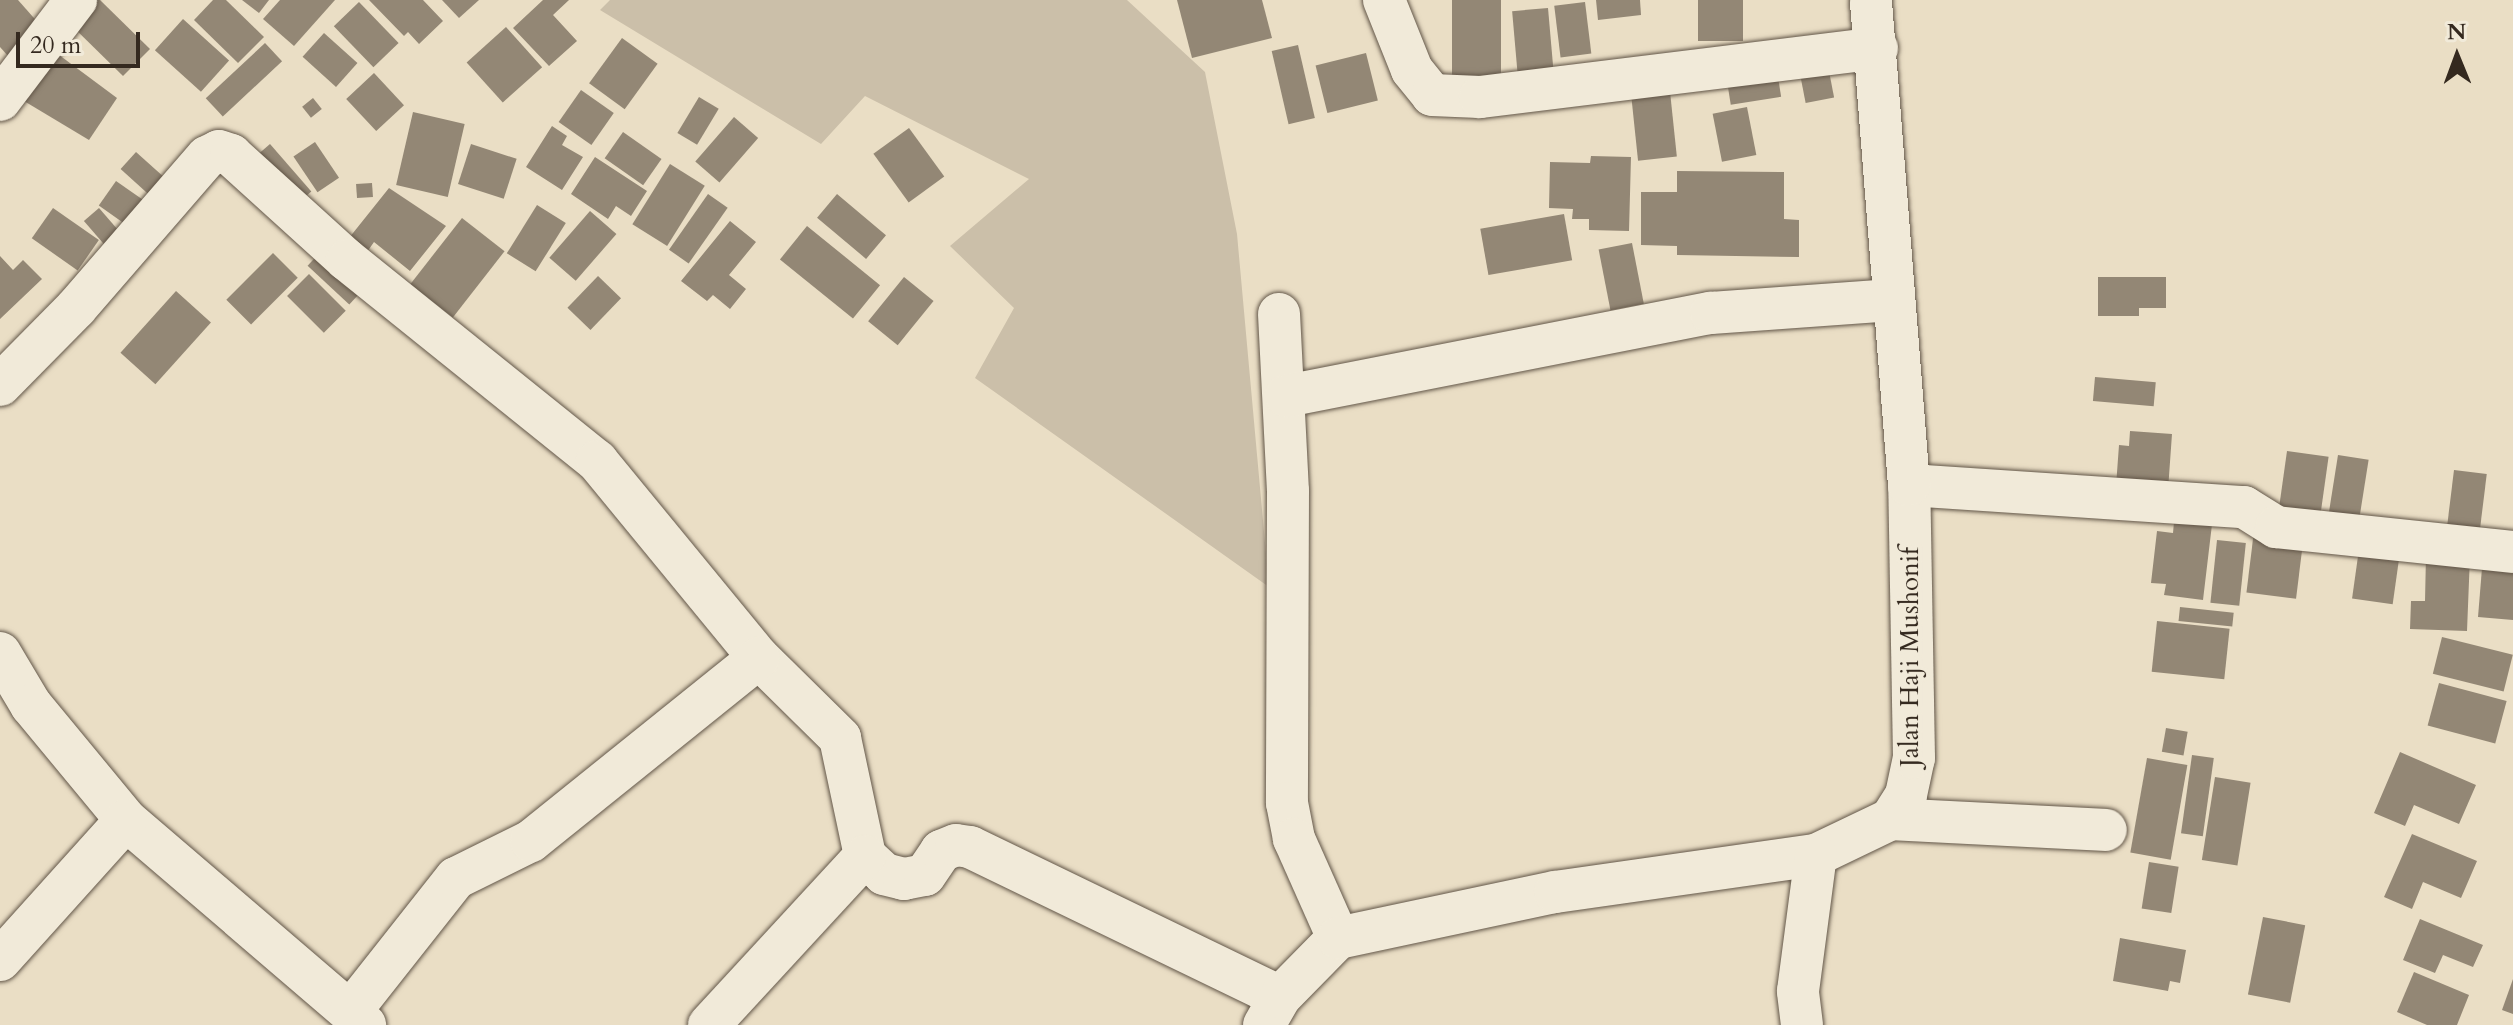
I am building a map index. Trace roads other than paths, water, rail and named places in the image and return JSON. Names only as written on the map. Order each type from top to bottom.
[{"type":"street","points":[[0,100],[76,0]]},
{"type":"street","points":[[1384,0],[1412,70],[1432,95],[1480,97],[1877,48]]},
{"type":"street","name":"Jalan Haji Mushonif","points":[[1871,0],[1909,485],[1914,758],[1906,795],[1891,819]]},
{"type":"street","points":[[0,385],[76,308],[207,157],[219,151],[231,155],[347,260],[597,461],[759,658],[840,738],[865,856],[884,874],[904,879],[925,875],[941,851],[956,845],[970,847],[1272,1011],[1338,938],[1555,892],[1816,855],[1891,819],[2106,830]]},
{"type":"street","points":[[1286,396],[1711,313],[1893,300]]},
{"type":"street","points":[[1279,314],[1286,396],[1287,803],[1294,839],[1338,938]]},
{"type":"street","points":[[1909,485],[2244,507],[2276,527],[2513,552]]},
{"type":"street","points":[[0,653],[31,705],[126,820],[358,1018],[456,878],[531,841],[759,658]]},
{"type":"street","points":[[0,960],[126,820]]},
{"type":"street","points":[[1802,1025],[1798,991],[1816,855]]},
{"type":"street","points":[[709,1025],[865,856]]}]
